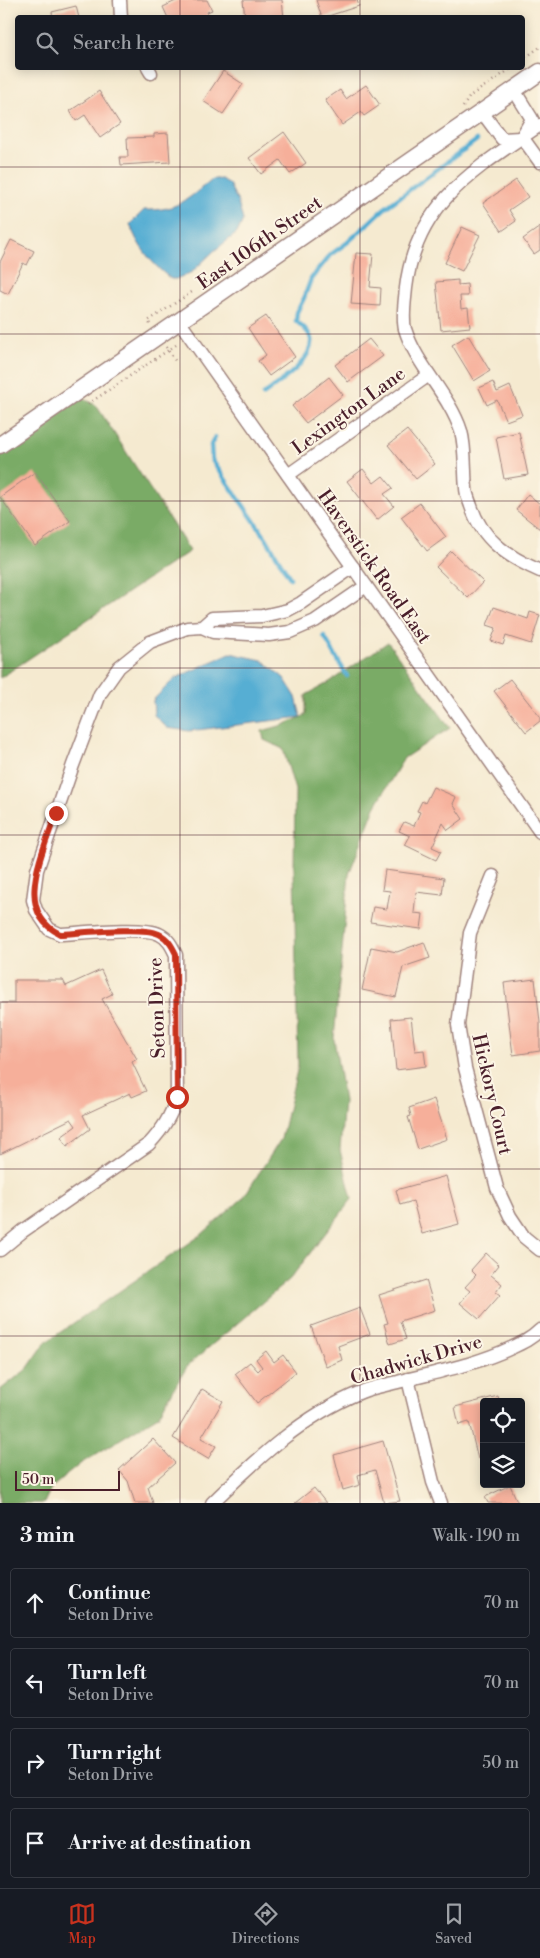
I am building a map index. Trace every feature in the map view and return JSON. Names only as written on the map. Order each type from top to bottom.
[{"type":"street","points":[[120,0],[121,15]]},
{"type":"street","name":"East 106th Street","points":[[0,445],[540,72]]},
{"type":"street","points":[[514,90],[532,119],[522,137]]},
{"type":"street","points":[[482,112],[502,139],[522,137]]},
{"type":"street","points":[[540,125],[455,187],[428,222],[416,244],[408,271],[404,327],[429,375],[452,409],[461,433],[466,490],[476,519],[491,541],[508,555],[540,570]]},
{"type":"street","points":[[522,137],[540,162]]},
{"type":"street","name":"Haverstick Road East","points":[[179,321],[539,828]]},
{"type":"street","name":"Lexington Lane","points":[[288,475],[429,375]]},
{"type":"street","name":"Seton Drive","points":[[0,1250],[23,1230],[149,1144],[161,1131],[173,1110],[177,1097],[176,954],[168,940],[158,933],[142,931],[60,934],[49,929],[43,922],[33,900],[37,870],[100,694],[119,667],[150,642],[187,628],[202,626],[212,618],[262,616],[288,610],[353,567]]},
{"type":"street","name":"Seton Drive","points":[[202,626],[213,632],[269,635],[290,632],[315,621],[366,586]]},
{"type":"street","name":"Hickory Court","points":[[493,876],[470,932],[458,1025],[466,1068],[497,1188],[510,1216],[524,1237],[540,1250]]},
{"type":"street","name":"Chadwick Drive","points":[[212,1503],[254,1462],[295,1428],[316,1414],[362,1391],[496,1355],[532,1338],[540,1330]]},
{"type":"street","points":[[408,1379],[433,1482],[441,1503]]},
{"type":"path","points":[[525,58],[540,47]]},
{"type":"green space","points":[[82,398],[96,405],[190,551],[0,678],[0,456]]},
{"type":"green space","points":[[388,642],[450,728],[404,758],[375,807],[349,874],[334,1039],[344,1101],[340,1150],[352,1199],[290,1279],[188,1365],[158,1416],[80,1464],[51,1488],[44,1503],[0,1503],[0,1390],[27,1369],[46,1342],[201,1235],[243,1198],[281,1139],[298,1066],[294,870],[295,790],[283,749],[264,740],[262,731],[283,725],[306,715],[306,695],[328,683]]},
{"type":"water","points":[[212,179],[221,179],[229,184],[237,200],[243,220],[237,233],[192,272],[176,279],[171,279],[146,255],[130,224],[144,210],[166,208],[182,202]]},
{"type":"water","points":[[230,653],[262,660],[284,678],[296,697],[301,717],[189,731],[167,728],[154,715],[153,700],[174,679]]},
{"type":"building","points":[[178,0],[207,0],[212,10],[207,12],[208,15],[167,15],[163,7]]},
{"type":"building","points":[[243,0],[282,0],[284,15],[245,15]]},
{"type":"building","points":[[316,0],[357,0],[359,6],[331,15],[321,15]]},
{"type":"building","points":[[76,6],[78,15],[52,15],[52,12]]},
{"type":"building","points":[[223,71],[243,84],[223,114],[203,101]]},
{"type":"building","points":[[366,85],[380,105],[364,116],[361,112],[342,125],[325,100],[340,90],[346,99]]},
{"type":"building","points":[[99,91],[120,124],[100,138],[85,115],[76,121],[70,111]]},
{"type":"building","points":[[284,132],[306,163],[290,174],[280,160],[261,174],[249,158]]},
{"type":"building","points":[[168,133],[170,162],[121,165],[120,157],[128,157],[127,138],[154,137],[154,134]]},
{"type":"building","points":[[516,180],[528,197],[509,210],[516,221],[502,231],[483,203]]},
{"type":"building","points":[[462,227],[480,235],[462,271],[445,263]]},
{"type":"building","points":[[540,227],[540,250],[534,254],[523,239]]},
{"type":"building","points":[[11,240],[34,251],[27,265],[23,263],[8,294],[0,290],[0,262]]},
{"type":"building","points":[[356,253],[373,254],[370,287],[381,288],[380,306],[351,304]]},
{"type":"building","points":[[458,280],[458,285],[467,284],[468,296],[460,296],[461,309],[468,308],[470,327],[441,330],[436,282]]},
{"type":"building","points":[[266,316],[295,357],[269,376],[258,361],[266,355],[248,328]]},
{"type":"building","points":[[468,335],[490,371],[474,381],[452,345]]},
{"type":"building","points":[[369,339],[383,356],[348,382],[335,365]]},
{"type":"building","points":[[329,377],[343,395],[306,423],[292,406]]},
{"type":"building","points":[[493,382],[497,392],[510,386],[522,415],[506,421],[497,400],[487,405],[479,388]]},
{"type":"building","points":[[407,430],[435,464],[416,479],[388,445]]},
{"type":"building","points":[[519,432],[528,475],[504,479],[496,437]]},
{"type":"building","points":[[363,469],[374,483],[383,476],[393,488],[384,494],[394,506],[377,520],[347,481]]},
{"type":"building","points":[[35,472],[70,521],[35,546],[0,497]]},
{"type":"building","points":[[528,494],[540,504],[540,529],[516,510]]},
{"type":"building","points":[[420,503],[446,537],[427,551],[401,517]]},
{"type":"building","points":[[451,551],[483,582],[468,598],[436,567]]},
{"type":"building","points":[[494,607],[528,619],[530,612],[540,615],[531,644],[506,636],[503,645],[491,641],[496,628],[487,625]]},
{"type":"building","points":[[510,679],[540,717],[540,721],[526,732],[494,691]]},
{"type":"building","points":[[433,787],[456,797],[453,804],[463,819],[448,830],[443,823],[432,847],[441,851],[436,860],[405,845],[410,836],[399,831],[404,822],[414,826],[420,812],[417,811],[422,801],[425,803]]},
{"type":"building","points":[[385,870],[444,878],[442,895],[416,892],[414,913],[423,914],[421,929],[370,922],[373,907],[387,909],[390,891],[382,890]]},
{"type":"building","points":[[424,942],[430,958],[403,967],[396,997],[362,990],[371,947],[397,952]]},
{"type":"building","points":[[101,970],[112,994],[102,999],[137,1059],[132,1062],[146,1091],[132,1097],[130,1093],[83,1115],[90,1129],[67,1146],[61,1137],[76,1126],[71,1119],[0,1154],[0,1003],[14,1003],[14,980],[63,980],[66,986]]},
{"type":"building","points":[[535,979],[540,1022],[540,1051],[513,1055],[504,983]]},
{"type":"building","points":[[411,1017],[415,1051],[424,1050],[426,1066],[396,1070],[391,1019]]},
{"type":"building","points":[[434,1099],[447,1139],[418,1149],[408,1117],[411,1116],[409,1108]]},
{"type":"building","points":[[446,1176],[459,1224],[422,1234],[413,1201],[400,1205],[396,1190]]},
{"type":"building","points":[[486,1253],[499,1265],[491,1275],[502,1284],[496,1292],[500,1295],[479,1319],[460,1303],[470,1291],[465,1287],[476,1275],[471,1270]]},
{"type":"building","points":[[426,1280],[435,1310],[400,1321],[406,1339],[390,1344],[384,1324],[388,1323],[379,1295]]},
{"type":"building","points":[[360,1308],[370,1334],[338,1346],[342,1360],[326,1367],[311,1326]]},
{"type":"building","points":[[266,1351],[274,1362],[283,1355],[296,1372],[257,1403],[235,1374],[250,1362],[258,1371],[262,1367],[256,1359]]},
{"type":"building","points":[[202,1389],[223,1401],[201,1438],[216,1446],[208,1459],[173,1438]]},
{"type":"building","points":[[480,1401],[480,1459],[478,1459],[469,1422],[459,1425],[455,1407]]},
{"type":"building","points":[[153,1439],[175,1463],[148,1487],[153,1503],[135,1503],[128,1481],[119,1470]]},
{"type":"building","points":[[383,1441],[400,1501],[384,1503],[375,1470],[358,1475],[360,1485],[343,1490],[334,1455]]},
{"type":"building","points":[[314,1488],[326,1503],[295,1503]]},
{"type":"building","points":[[504,1488],[511,1488],[518,1503],[488,1503],[485,1497]]},
{"type":"waterway","points":[[263,395],[294,371],[307,355],[311,339],[303,327],[296,321],[297,312],[311,279],[330,255],[348,242],[385,208],[477,140]]},
{"type":"waterway","points":[[215,437],[211,445],[212,460],[266,538],[290,578]]},
{"type":"waterway","points":[[324,636],[347,676]]},
{"type":"route","points":[[56,813],[37,870],[33,900],[36,910],[49,929],[60,934],[142,931],[158,933],[168,940],[176,954],[177,1097]]}]
